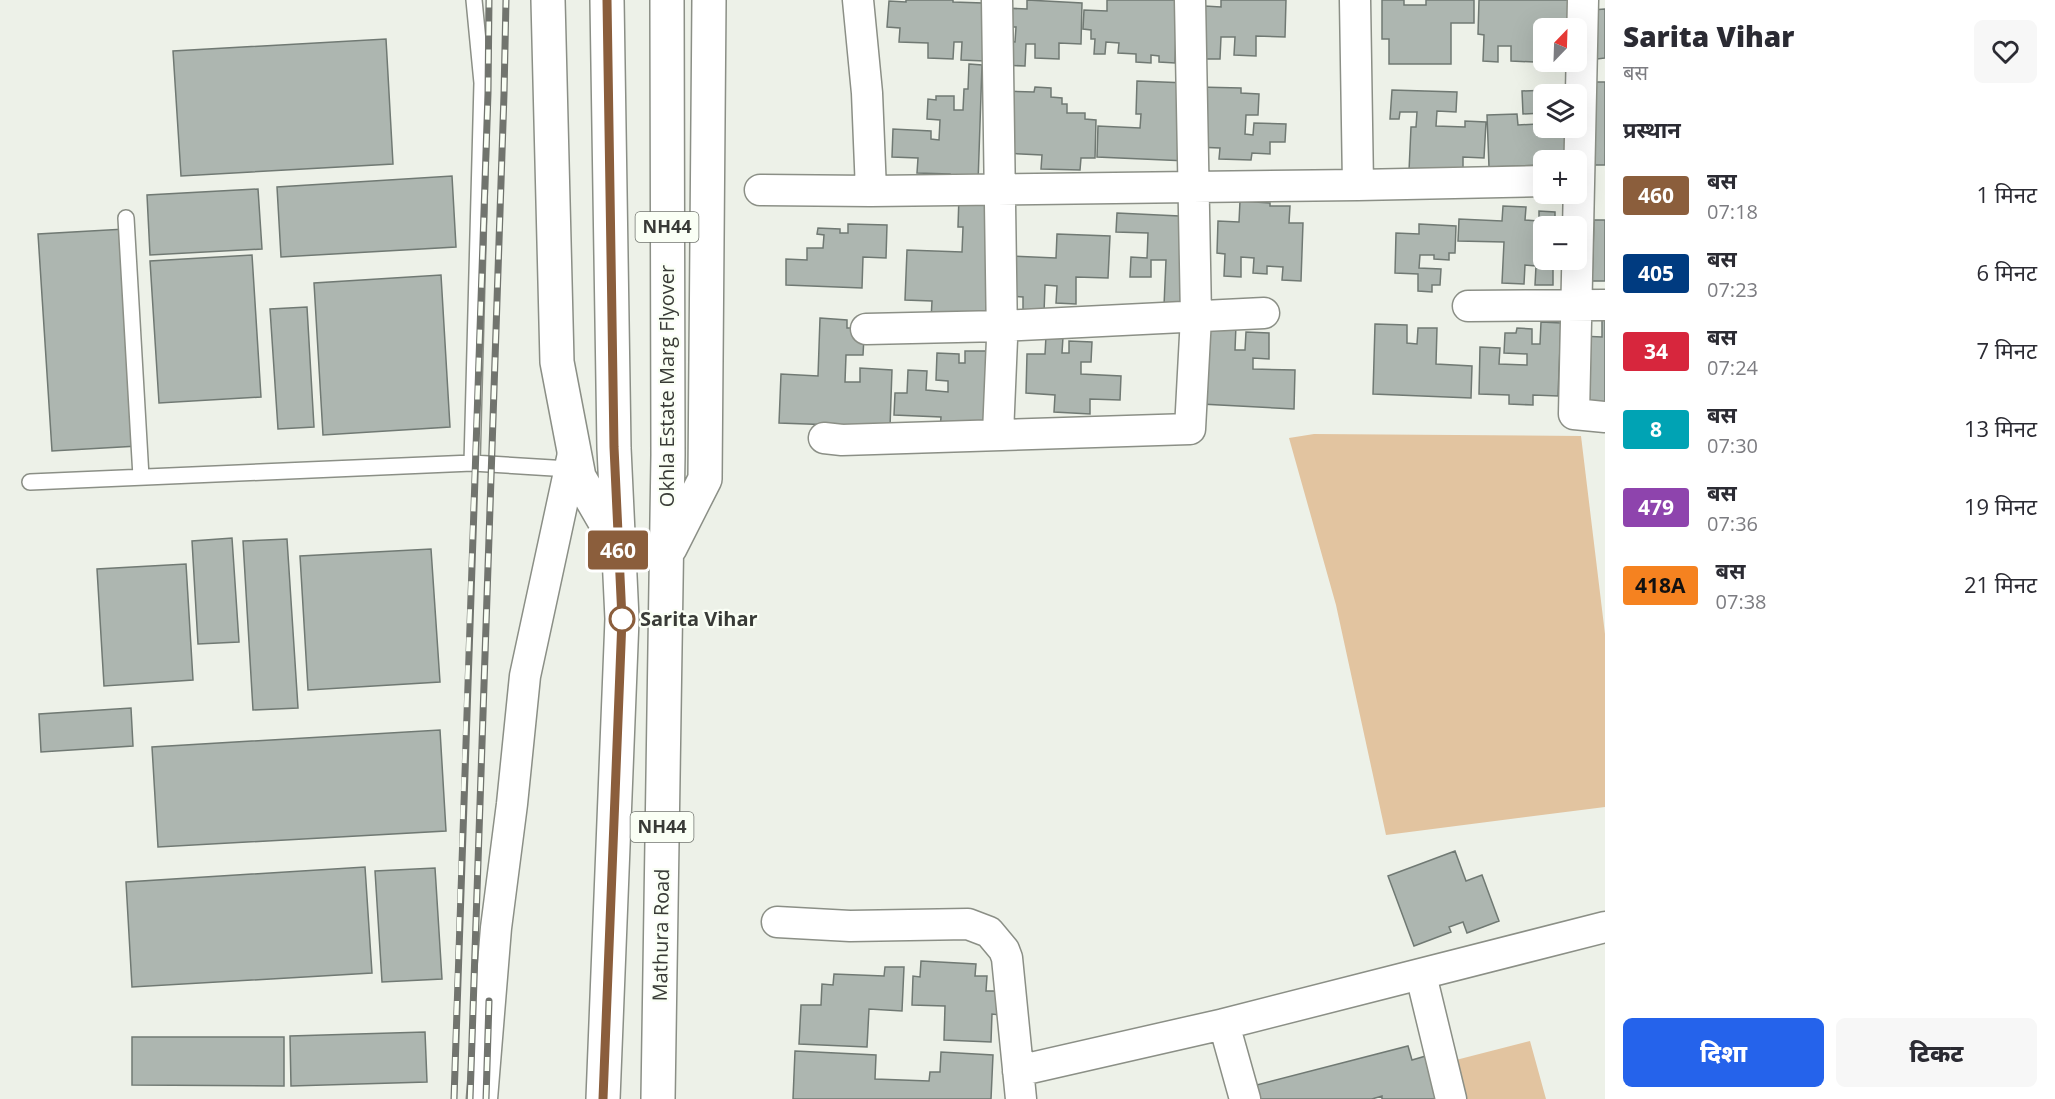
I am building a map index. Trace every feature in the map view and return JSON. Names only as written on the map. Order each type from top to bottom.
[{"type":"highway","points":[[548,0],[557,362],[572,459],[579,477],[618,545]]},
{"type":"highway","name":"NH44","points":[[603,1099],[622,619],[614,447],[607,0]]},
{"type":"highway","name":"Okhla Estate Marg Flyover","points":[[666,555],[668,455],[667,0]]},
{"type":"highway","points":[[666,555],[705,479],[709,0]]},
{"type":"highway","name":"Mathura Road","points":[[658,1099],[666,555]]},
{"type":"street","points":[[858,0],[867,93],[871,191]]},
{"type":"street","points":[[998,0],[1002,326],[998,434]]},
{"type":"street","points":[[824,438],[842,440],[1190,429],[1196,317],[1190,0]]},
{"type":"street","points":[[1355,0],[1358,185]]},
{"type":"street","points":[[1583,0],[1586,150]]},
{"type":"street","points":[[760,190],[871,191],[1533,181]]},
{"type":"street","points":[[1585,204],[1575,305],[1574,414],[1605,417]]},
{"type":"street","points":[[1468,306],[1605,305]]},
{"type":"street","points":[[866,329],[1002,326],[1264,313]]},
{"type":"street","points":[[482,1099],[496,928],[525,676],[572,459]]},
{"type":"street","points":[[777,922],[850,926],[968,924],[989,932],[1004,950],[1007,958],[1020,1085],[1224,1024],[1605,927]]},
{"type":"street","points":[[1421,975],[1451,1099]]},
{"type":"street","points":[[1224,1024],[1245,1099]]},
{"type":"lane","points":[[472,463],[482,83],[474,0]]},
{"type":"lane","points":[[126,218],[141,477]]},
{"type":"lane","points":[[30,482],[572,459]]},
{"type":"shaded area","points":[[1314,434],[1581,436],[1605,634],[1605,807],[1386,835],[1336,605],[1289,438]]},
{"type":"shaded area","points":[[1530,1041],[1546,1099],[1462,1099],[1452,1061]]},
{"type":"building","points":[[906,0],[953,0],[953,2],[983,3],[982,28],[987,28],[985,61],[961,60],[962,42],[954,42],[953,59],[928,58],[928,43],[899,42],[900,28],[887,27],[889,1],[906,2]]},
{"type":"building","points":[[1027,0],[1082,3],[1081,44],[1059,43],[1059,59],[1035,58],[1035,44],[1026,44],[1025,66],[1001,65],[1002,41],[1015,42],[1016,27],[1002,27],[1003,8],[1027,9]]},
{"type":"building","points":[[1107,0],[1177,0],[1175,63],[1159,62],[1159,56],[1151,55],[1151,63],[1136,62],[1136,54],[1118,53],[1119,43],[1106,42],[1105,54],[1094,54],[1095,39],[1091,39],[1091,30],[1083,29],[1084,10],[1107,11]]},
{"type":"building","points":[[1221,0],[1286,0],[1285,37],[1256,36],[1256,56],[1234,55],[1235,37],[1221,37],[1220,59],[1203,59],[1205,6],[1221,7]]},
{"type":"building","points":[[1382,0],[1404,0],[1404,5],[1426,5],[1426,0],[1474,0],[1474,23],[1451,23],[1451,64],[1389,64],[1389,39],[1382,39]]},
{"type":"building","points":[[1479,0],[1571,0],[1570,18],[1533,18],[1533,62],[1511,61],[1511,46],[1498,46],[1498,62],[1483,61],[1484,35],[1478,34]]},
{"type":"building","points":[[1605,9],[1605,58],[1597,59],[1592,10]]},
{"type":"building","points":[[386,39],[393,164],[181,176],[173,51]]},
{"type":"building","points":[[969,64],[982,65],[978,183],[950,181],[950,174],[917,173],[918,158],[892,157],[893,129],[931,131],[931,139],[939,140],[940,120],[927,119],[928,99],[936,100],[936,96],[954,96],[954,110],[963,110],[964,89],[968,89]]},
{"type":"building","points":[[1137,81],[1187,83],[1187,161],[1097,157],[1098,126],[1140,128],[1141,114],[1136,114]]},
{"type":"building","points":[[1585,82],[1605,82],[1605,165],[1587,165],[1585,138],[1587,138],[1587,84]]},
{"type":"building","points":[[1035,87],[1051,88],[1051,97],[1062,98],[1062,104],[1067,104],[1067,113],[1085,113],[1085,119],[1096,120],[1095,158],[1081,158],[1080,170],[1041,169],[1042,155],[1002,153],[1004,91],[1034,92]]},
{"type":"building","points":[[1197,87],[1241,88],[1241,93],[1259,94],[1258,115],[1246,115],[1245,134],[1253,135],[1254,123],[1286,124],[1285,142],[1270,142],[1270,154],[1252,153],[1251,160],[1219,159],[1220,148],[1195,147]]},
{"type":"building","points":[[1392,90],[1457,92],[1456,112],[1437,111],[1436,126],[1465,127],[1465,121],[1486,122],[1484,158],[1463,157],[1463,173],[1409,171],[1411,127],[1416,127],[1417,112],[1400,112],[1399,119],[1390,119]]},
{"type":"building","points":[[1522,91],[1533,91],[1533,114],[1523,114]]},
{"type":"building","points":[[1517,114],[1518,125],[1533,124],[1533,138],[1576,138],[1576,150],[1533,150],[1533,165],[1489,167],[1487,115]]},
{"type":"building","points":[[452,176],[456,247],[281,257],[277,187]]},
{"type":"building","points":[[258,189],[262,249],[150,255],[147,195]]},
{"type":"building","points":[[959,196],[988,198],[986,320],[931,320],[932,301],[905,300],[907,250],[962,252],[963,227],[958,227]]},
{"type":"building","points":[[1240,201],[1270,203],[1270,206],[1290,206],[1289,223],[1303,223],[1301,281],[1282,280],[1283,267],[1267,266],[1267,274],[1253,273],[1254,258],[1241,257],[1241,277],[1224,276],[1225,254],[1217,253],[1218,221],[1239,222]]},
{"type":"building","points":[[1503,206],[1526,207],[1525,220],[1533,221],[1533,266],[1525,265],[1524,284],[1502,283],[1504,242],[1458,241],[1459,219],[1502,221]]},
{"type":"building","points":[[1539,211],[1555,212],[1555,216],[1539,216]]},
{"type":"building","points":[[1117,213],[1179,216],[1179,233],[1188,234],[1181,306],[1164,306],[1166,260],[1151,260],[1151,277],[1130,277],[1131,257],[1147,258],[1148,233],[1116,232]]},
{"type":"building","points":[[1594,220],[1605,220],[1605,281],[1592,281]]},
{"type":"building","points":[[848,224],[887,225],[886,258],[863,257],[862,288],[786,285],[786,259],[807,260],[807,248],[823,248],[824,235],[817,234],[818,228],[840,229],[840,233],[848,233]]},
{"type":"building","points":[[1419,224],[1456,226],[1455,253],[1449,253],[1449,260],[1434,259],[1434,255],[1420,255],[1419,268],[1441,269],[1440,285],[1432,285],[1432,292],[1418,291],[1418,274],[1395,273],[1396,233],[1419,234]]},
{"type":"building","points":[[125,229],[138,446],[52,451],[38,234]]},
{"type":"building","points":[[1057,234],[1110,236],[1108,278],[1076,277],[1076,304],[1056,303],[1057,286],[1045,285],[1044,313],[1023,312],[1023,297],[1011,296],[1012,256],[1056,258]]},
{"type":"building","points":[[252,255],[261,397],[159,403],[150,261]]},
{"type":"building","points":[[1536,270],[1553,270],[1553,285],[1535,285]]},
{"type":"building","points":[[441,275],[450,427],[323,435],[314,283]]},
{"type":"building","points":[[307,307],[314,427],[278,429],[270,309]]},
{"type":"building","points":[[820,318],[847,320],[847,328],[855,328],[864,337],[863,355],[846,355],[845,382],[860,382],[860,368],[892,370],[890,427],[779,423],[781,374],[818,376]]},
{"type":"building","points":[[1602,320],[1605,320],[1605,402],[1579,401],[1581,336],[1602,337]]},
{"type":"building","points":[[1541,322],[1561,323],[1558,396],[1533,395],[1533,405],[1509,404],[1509,395],[1479,394],[1480,347],[1500,348],[1499,364],[1527,365],[1527,354],[1504,353],[1505,333],[1516,333],[1517,328],[1532,329],[1532,344],[1540,344]]},
{"type":"building","points":[[1200,323],[1236,325],[1235,350],[1245,350],[1246,332],[1269,333],[1269,359],[1253,358],[1253,369],[1295,370],[1294,409],[1201,404]]},
{"type":"building","points":[[1375,324],[1407,325],[1407,343],[1417,344],[1418,328],[1437,328],[1436,364],[1472,366],[1471,398],[1373,394]]},
{"type":"building","points":[[1046,336],[1063,337],[1062,353],[1069,353],[1069,341],[1092,342],[1091,362],[1081,362],[1081,374],[1121,376],[1120,400],[1090,399],[1090,414],[1054,412],[1055,395],[1026,393],[1027,354],[1045,354]]},
{"type":"building","points":[[965,351],[988,351],[985,424],[940,430],[941,417],[894,415],[895,393],[907,393],[908,370],[927,371],[926,390],[948,392],[948,381],[936,380],[937,353],[959,354],[959,363],[965,363]]},
{"type":"building","points":[[232,538],[239,642],[198,644],[192,541]]},
{"type":"building","points":[[287,539],[298,708],[253,710],[243,541]]},
{"type":"building","points":[[431,549],[440,682],[308,690],[300,556]]},
{"type":"building","points":[[186,564],[193,680],[104,686],[97,569]]},
{"type":"building","points":[[131,708],[133,746],[41,752],[39,714]]},
{"type":"building","points":[[440,730],[446,831],[158,847],[152,747]]},
{"type":"building","points":[[1455,851],[1466,881],[1482,875],[1499,921],[1467,933],[1463,922],[1449,927],[1451,932],[1414,946],[1388,876]]},
{"type":"building","points":[[365,867],[372,973],[132,987],[126,882]]},
{"type":"building","points":[[435,868],[442,979],[382,982],[375,871]]},
{"type":"building","points":[[921,961],[976,964],[975,976],[987,976],[986,991],[1001,991],[1000,1015],[992,1014],[991,1042],[944,1040],[945,1006],[912,1005],[913,976],[920,977]]},
{"type":"building","points":[[885,967],[904,967],[902,1011],[869,1009],[867,1047],[799,1044],[801,1005],[821,1005],[822,984],[833,985],[834,974],[884,976]]},
{"type":"building","points":[[425,1032],[427,1082],[291,1086],[290,1036]]},
{"type":"building","points":[[132,1037],[284,1037],[284,1086],[132,1085]]},
{"type":"building","points":[[1408,1046],[1412,1060],[1436,1053],[1448,1099],[1382,1099],[1382,1096],[1372,1099],[1252,1099],[1249,1087]]},
{"type":"building","points":[[795,1051],[876,1055],[875,1079],[929,1081],[930,1072],[940,1072],[941,1052],[993,1055],[991,1099],[793,1099]]},
{"type":"railway","points":[[454,1099],[488,93],[489,0]]},
{"type":"railway","points":[[470,1099],[506,0]]},
{"type":"railway","points":[[486,1099],[489,1001]]},
{"type":"bus line","name":"460","points":[[603,1099],[622,619],[614,447],[607,0]]},
{"type":"place","name":"Sarita Vihar","points":[[622,619]]}]
